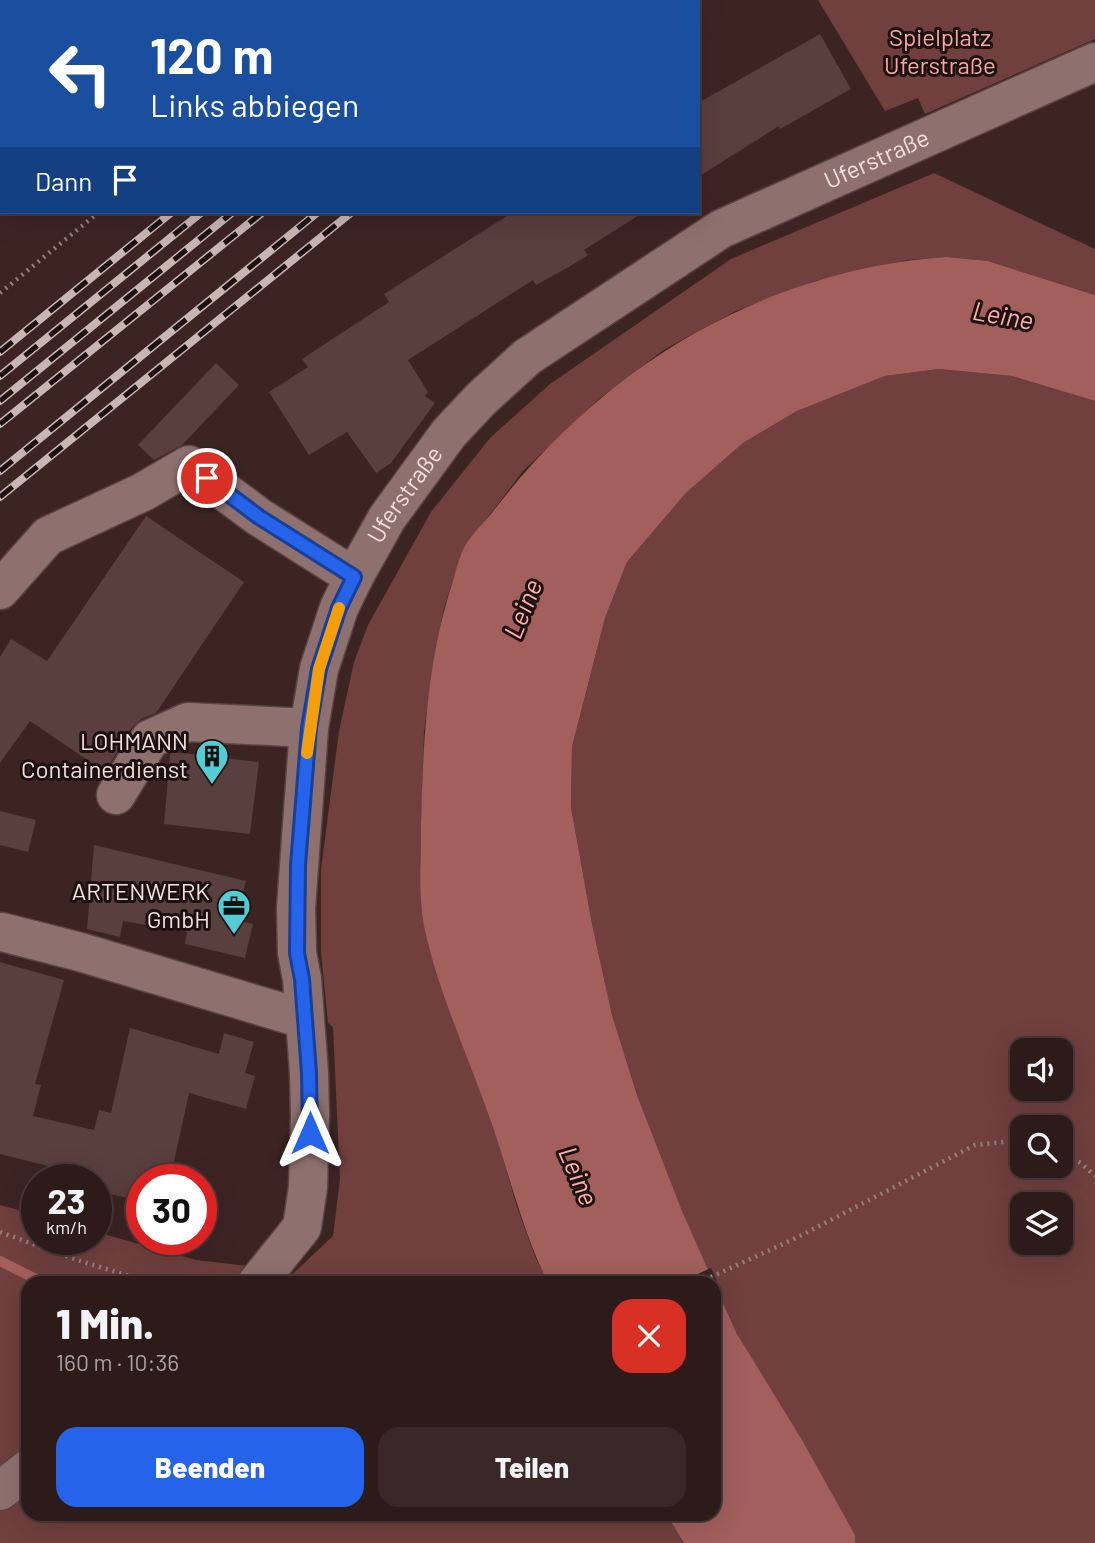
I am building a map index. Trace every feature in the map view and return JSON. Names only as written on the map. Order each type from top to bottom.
[{"type":"street","name":"Uferstraße","points":[[263,1276],[302,1227],[308,1187],[310,1116],[296,908],[309,728],[319,669],[339,608],[387,518],[449,433],[527,357],[720,229],[1095,62]]},
{"type":"street","points":[[0,590],[48,536],[143,492],[189,465],[259,517],[354,577]]},
{"type":"street","points":[[116,795],[150,739],[188,722],[309,728]]},
{"type":"street","points":[[2,932],[80,952],[304,1019]]},
{"type":"street","points":[[0,1491],[21,1474]]},
{"type":"path","points":[[0,293],[97,214]]},
{"type":"path","points":[[714,1276],[774,1249],[975,1145],[1010,1141]]},
{"type":"path","points":[[1073,1158],[1095,1176]]},
{"type":"path","points":[[0,1232],[129,1276]]},
{"type":"green space","name":"Spielplatz Uferstraße","points":[[818,0],[1095,0],[1095,39],[925,114],[918,98],[885,111]]},
{"type":"green space","points":[[934,173],[1095,249],[1095,295],[988,261],[947,257],[908,260],[815,281],[736,311],[665,349],[599,399],[523,471],[463,550],[444,608],[424,732],[420,867],[517,1207],[545,1276],[290,1276],[333,1236],[340,1179],[333,1027],[328,1023],[321,952],[321,869],[339,731],[354,662],[368,625],[431,512],[490,438],[550,384],[731,259]]},
{"type":"green space","points":[[939,369],[1012,376],[1095,401],[1095,1543],[855,1543],[855,1535],[737,1334],[721,1299],[721,1276],[711,1276],[682,1212],[637,1095],[612,1015],[592,924],[571,807],[572,747],[605,618],[627,562],[686,493],[743,443],[797,411],[885,376]]},
{"type":"green space","points":[[0,1205],[21,1211],[21,1255],[112,1255],[112,1236],[126,1240],[126,1255],[178,1255],[196,1260],[248,1266],[241,1276],[21,1276],[21,1458],[0,1474]]},
{"type":"green space","points":[[21,1489],[21,1521],[670,1521],[684,1543],[0,1543],[0,1506]]},
{"type":"water","name":"Leine","points":[[947,257],[988,261],[1095,295],[1095,401],[1012,376],[939,369],[885,376],[797,411],[743,443],[686,493],[627,562],[605,618],[572,747],[571,807],[612,1015],[637,1095],[682,1211],[711,1276],[545,1276],[447,1003],[430,952],[422,913],[421,824],[428,702],[437,643],[462,552],[506,494],[555,440],[609,391],[664,352],[740,310],[779,294],[820,280],[904,261]]},
{"type":"water","points":[[721,1299],[737,1334],[802,1440],[855,1535],[855,1543],[684,1543],[670,1521],[721,1521]]},
{"type":"pier","points":[[711,1268],[715,1276],[693,1276]]},
{"type":"building","points":[[820,34],[851,89],[780,129],[779,126],[700,176],[700,102]]},
{"type":"building","points":[[510,214],[641,214],[584,250],[588,255],[536,285],[533,280],[408,360],[428,392],[425,396],[435,403],[391,463],[376,473],[347,432],[309,455],[269,392],[308,367],[302,359],[389,302],[384,294]]},
{"type":"building","points":[[216,363],[239,385],[182,445],[154,460],[138,445]]},
{"type":"building","points":[[146,516],[244,582],[156,713],[141,719],[132,727],[105,772],[30,721],[0,763],[0,657],[11,639],[47,661]]},
{"type":"building","name":"LOHMANN Containerdienst","points":[[174,752],[259,762],[250,834],[164,824],[170,754]]},
{"type":"building","points":[[0,811],[36,820],[28,852],[0,845]]},
{"type":"building","points":[[94,845],[246,881],[236,920],[253,924],[245,958],[185,944],[187,932],[123,921],[120,937],[87,929]]},
{"type":"building","points":[[0,962],[64,980],[35,1084],[41,1085],[33,1116],[94,1130],[99,1110],[111,1113],[130,1028],[219,1054],[224,1033],[254,1042],[245,1073],[255,1076],[246,1109],[189,1093],[173,1164],[126,1164],[126,1198],[112,1194],[112,1164],[40,1164],[0,1154]]},
{"type":"waterway","points":[[0,1261],[30,1276]]},
{"type":"railway","points":[[0,352],[170,214]]},
{"type":"railway","points":[[0,376],[200,214]]},
{"type":"railway","points":[[0,401],[231,214]]},
{"type":"railway","points":[[0,424],[261,214]]},
{"type":"railway","points":[[0,471],[316,214]]},
{"type":"railway","points":[[0,497],[350,214]]},
{"type":"slow traffic","points":[[307,753],[319,669],[339,608]]},
{"type":"place","name":"LOHMANN Containerdienst","points":[[212,786]]},
{"type":"place","name":"ARTENWERK GmbH","points":[[234,936]]},
{"type":"route","points":[[207,478],[259,517],[354,577],[339,608],[319,669],[309,728],[298,865],[297,953],[302,979],[309,1073],[310,1133]]}]
